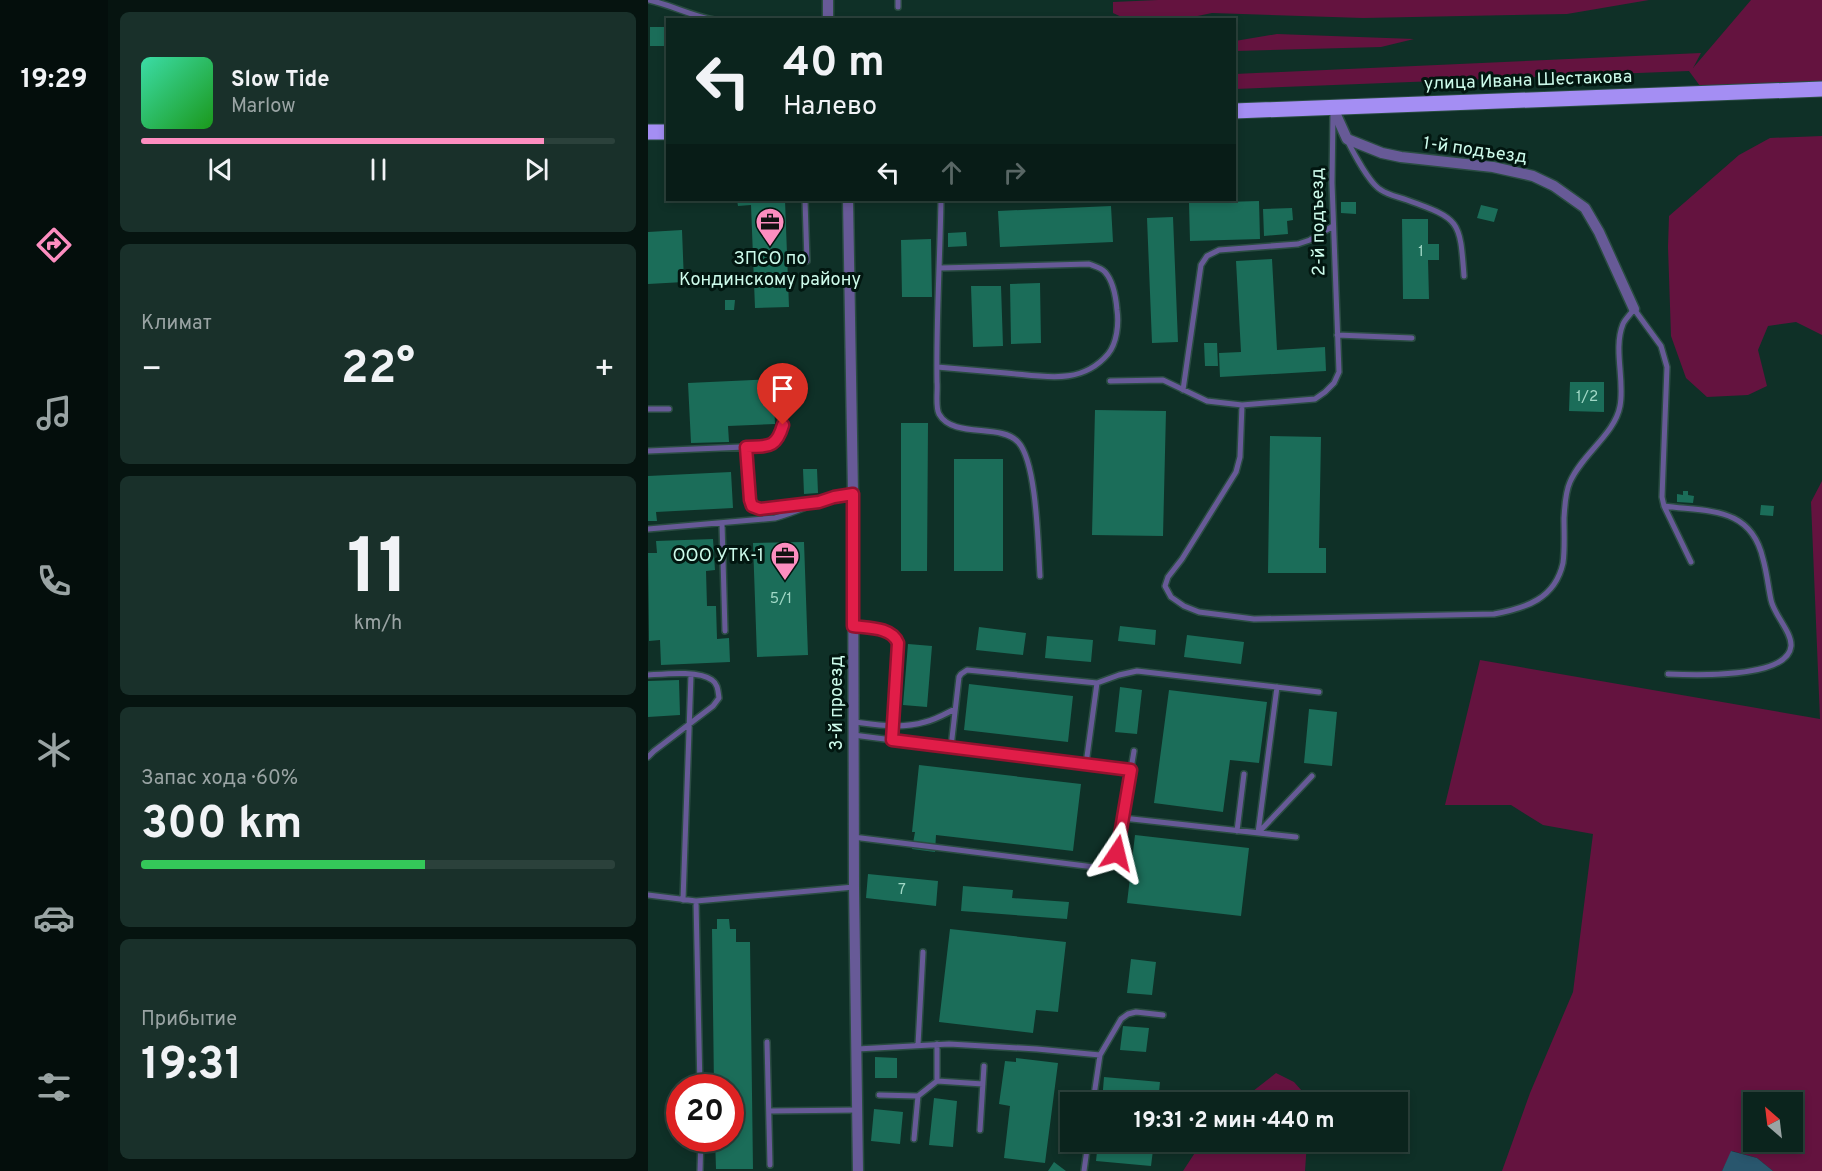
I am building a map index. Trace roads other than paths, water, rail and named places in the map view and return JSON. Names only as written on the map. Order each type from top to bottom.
[{"type":"main road","name":"улица Ивана Шестакова","points":[[1236,111],[1822,89]]},
{"type":"main road","points":[[648,132],[666,132]]},
{"type":"street","points":[[828,0],[828,18]]},
{"type":"street","points":[[1333,108],[1347,139]]},
{"type":"street","name":"1-й подъезд","points":[[1347,139],[1382,153],[1493,167],[1533,176],[1554,186],[1585,208],[1599,232],[1634,309]]},
{"type":"street","name":"3-й проезд","points":[[848,201],[853,494],[854,887],[858,1171]]},
{"type":"lane","points":[[649,0],[666,2],[706,18]]},
{"type":"lane","points":[[898,0],[898,7]]},
{"type":"lane","name":"2-й подъезд","points":[[1110,381],[1163,380],[1207,401],[1242,405],[1315,399],[1334,383],[1339,372],[1333,226],[1333,108]]},
{"type":"lane","points":[[1347,139],[1374,183],[1382,191],[1433,210],[1450,219],[1459,231],[1461,239],[1464,276]]},
{"type":"lane","points":[[805,201],[807,261]]},
{"type":"lane","points":[[941,201],[938,412],[947,423],[957,427],[1003,434],[1017,440],[1027,455],[1032,477],[1040,576]]},
{"type":"lane","points":[[1183,390],[1201,265],[1207,256],[1220,250],[1298,244],[1310,240],[1333,226]]},
{"type":"lane","points":[[937,368],[1054,377],[1074,376],[1087,372],[1100,363],[1112,349],[1118,314],[1114,288],[1105,271],[1089,264],[940,268]]},
{"type":"lane","points":[[1242,405],[1240,458],[1236,472],[1182,559],[1168,577],[1165,586],[1171,597],[1199,612],[1254,619],[1494,614],[1520,609],[1541,598],[1557,582],[1563,562],[1565,497],[1578,468],[1618,416],[1621,404],[1622,330],[1634,309],[1655,335],[1661,346],[1666,367],[1662,497],[1664,506],[1691,562]]},
{"type":"lane","points":[[1337,335],[1412,338]]},
{"type":"lane","points":[[648,451],[767,446],[777,441],[783,425],[784,406]]},
{"type":"lane","points":[[648,409],[669,409]]},
{"type":"lane","points":[[746,447],[752,506],[760,509],[819,502]]},
{"type":"lane","points":[[648,529],[775,518],[792,514],[834,497],[853,494]]},
{"type":"lane","points":[[1664,506],[1723,514],[1737,519],[1748,527],[1763,557],[1775,614],[1790,638],[1791,646],[1783,659],[1745,672],[1714,675],[1668,674]]},
{"type":"lane","points":[[722,523],[726,631]]},
{"type":"lane","points":[[853,626],[890,632],[895,637],[898,652],[892,740]]},
{"type":"lane","points":[[951,747],[959,677],[963,671],[967,670],[1097,683],[1137,670],[1319,692]]},
{"type":"lane","points":[[648,675],[705,676],[716,685],[718,698],[713,706],[648,757]]},
{"type":"lane","points":[[683,900],[691,675]]},
{"type":"lane","points":[[1086,764],[1097,683]]},
{"type":"lane","points":[[1258,833],[1277,687]]},
{"type":"lane","points":[[854,722],[893,726],[926,722],[955,709]]},
{"type":"lane","points":[[854,735],[1131,770]]},
{"type":"lane","points":[[854,837],[1102,868],[1108,866],[1117,853],[1134,751]]},
{"type":"lane","points":[[1238,831],[1244,774]]},
{"type":"lane","points":[[1258,833],[1312,776]]},
{"type":"lane","points":[[1123,818],[1296,837]]},
{"type":"lane","points":[[648,895],[696,901],[854,887]]},
{"type":"lane","points":[[696,901],[700,1074]]},
{"type":"lane","points":[[918,1045],[923,952]]},
{"type":"lane","points":[[1095,1092],[1100,1055],[1121,1019],[1136,1012],[1163,1015]]},
{"type":"lane","points":[[767,1042],[770,1165]]},
{"type":"lane","points":[[857,1050],[937,1044],[1100,1055]]},
{"type":"lane","points":[[937,1044],[937,1081]]},
{"type":"lane","points":[[980,1130],[984,1066]]},
{"type":"lane","points":[[879,1095],[918,1096],[937,1081],[983,1084]]},
{"type":"lane","points":[[914,1139],[918,1096]]},
{"type":"lane","points":[[769,1111],[858,1110]]},
{"type":"lane","points":[[700,1171],[701,1152]]},
{"type":"lane","points":[[1084,1171],[1087,1152]]},
{"type":"water","points":[[1731,1151],[1757,1158],[1773,1171],[1722,1171]]},
{"type":"place","name":"ЗПСО по Кондинскому району","points":[[770,248]]},
{"type":"place","name":"ООО УТК-1","points":[[785,582]]}]
